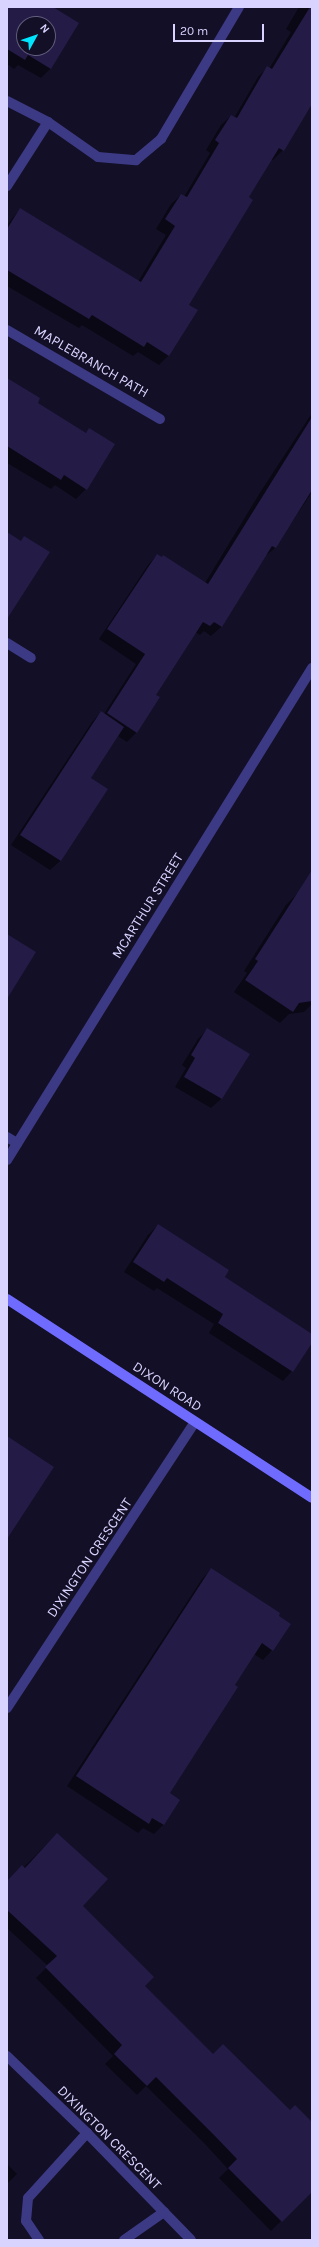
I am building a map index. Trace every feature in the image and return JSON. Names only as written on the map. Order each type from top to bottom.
[{"type":"main road","name":"DIXON ROAD","points":[[7,1299],[312,1498]]},
{"type":"street","points":[[7,101],[48,122],[98,157],[136,160],[161,139],[239,7]]},
{"type":"street","points":[[7,186],[48,122]]},
{"type":"street","name":"MAPLEBRANCH PATH","points":[[7,330],[160,418]]},
{"type":"street","points":[[7,643],[31,658]]},
{"type":"street","name":"MCARTHUR STREET","points":[[7,1160],[312,668]]},
{"type":"street","points":[[7,1137],[17,1143]]},
{"type":"street","name":"DIXINGTON CRESCENT","points":[[7,1708],[195,1422]]},
{"type":"street","name":"DIXINGTON CRESCENT","points":[[7,2056],[87,2132],[191,2240]]},
{"type":"street","points":[[39,2240],[26,2221],[28,2198],[87,2132]]},
{"type":"street","points":[[124,2240],[164,2212]]},
{"type":"building","points":[[7,7],[53,7],[79,23],[51,69],[30,56],[56,56],[56,16],[16,16],[16,54],[7,49]]},
{"type":"building","points":[[310,7],[312,7],[312,104],[284,151],[279,148],[249,197],[253,200],[189,305],[198,310],[169,356],[147,342],[144,347],[92,315],[89,319],[7,270],[7,229],[20,208],[141,282],[175,226],[165,219],[181,194],[187,197],[219,143],[215,140],[231,115],[237,118],[267,66],[272,69]]},
{"type":"building","points":[[18,56],[27,56],[25,60]]},
{"type":"building","points":[[7,378],[40,398],[38,403],[86,433],[89,428],[115,444],[87,490],[64,475],[61,480],[7,446]]},
{"type":"building","points":[[312,417],[312,490],[276,548],[272,546],[222,627],[214,622],[210,626],[203,622],[156,695],[160,697],[137,733],[107,713],[145,654],[107,629],[157,554],[162,557],[163,555],[208,584]]},
{"type":"building","points":[[7,532],[21,541],[24,536],[50,552],[7,619]]},
{"type":"building","points":[[101,711],[124,727],[91,778],[108,789],[61,861],[20,835]]},
{"type":"building","points":[[312,870],[312,1001],[299,1003],[293,1012],[245,980],[258,961],[255,959]]},
{"type":"building","points":[[7,934],[36,952],[7,999]]},
{"type":"building","points":[[207,1028],[250,1054],[222,1099],[184,1077],[195,1058],[191,1055]]},
{"type":"building","points":[[158,1224],[229,1270],[225,1277],[312,1334],[312,1343],[293,1372],[218,1323],[223,1314],[167,1278],[164,1282],[133,1262]]},
{"type":"building","points":[[7,1436],[54,1467],[7,1539]]},
{"type":"building","points":[[211,1568],[280,1613],[279,1616],[291,1624],[273,1651],[262,1643],[235,1685],[238,1687],[170,1793],[180,1800],[164,1825],[152,1818],[149,1824],[76,1776]]},
{"type":"building","points":[[57,1833],[108,1879],[83,1906],[154,1977],[145,1986],[213,2054],[223,2044],[290,2110],[295,2105],[312,2122],[312,2192],[282,2222],[228,2168],[237,2159],[156,2077],[147,2086],[114,2054],[122,2045],[45,1967],[57,1956],[7,1910],[7,1881],[22,1865],[25,1868]]}]
